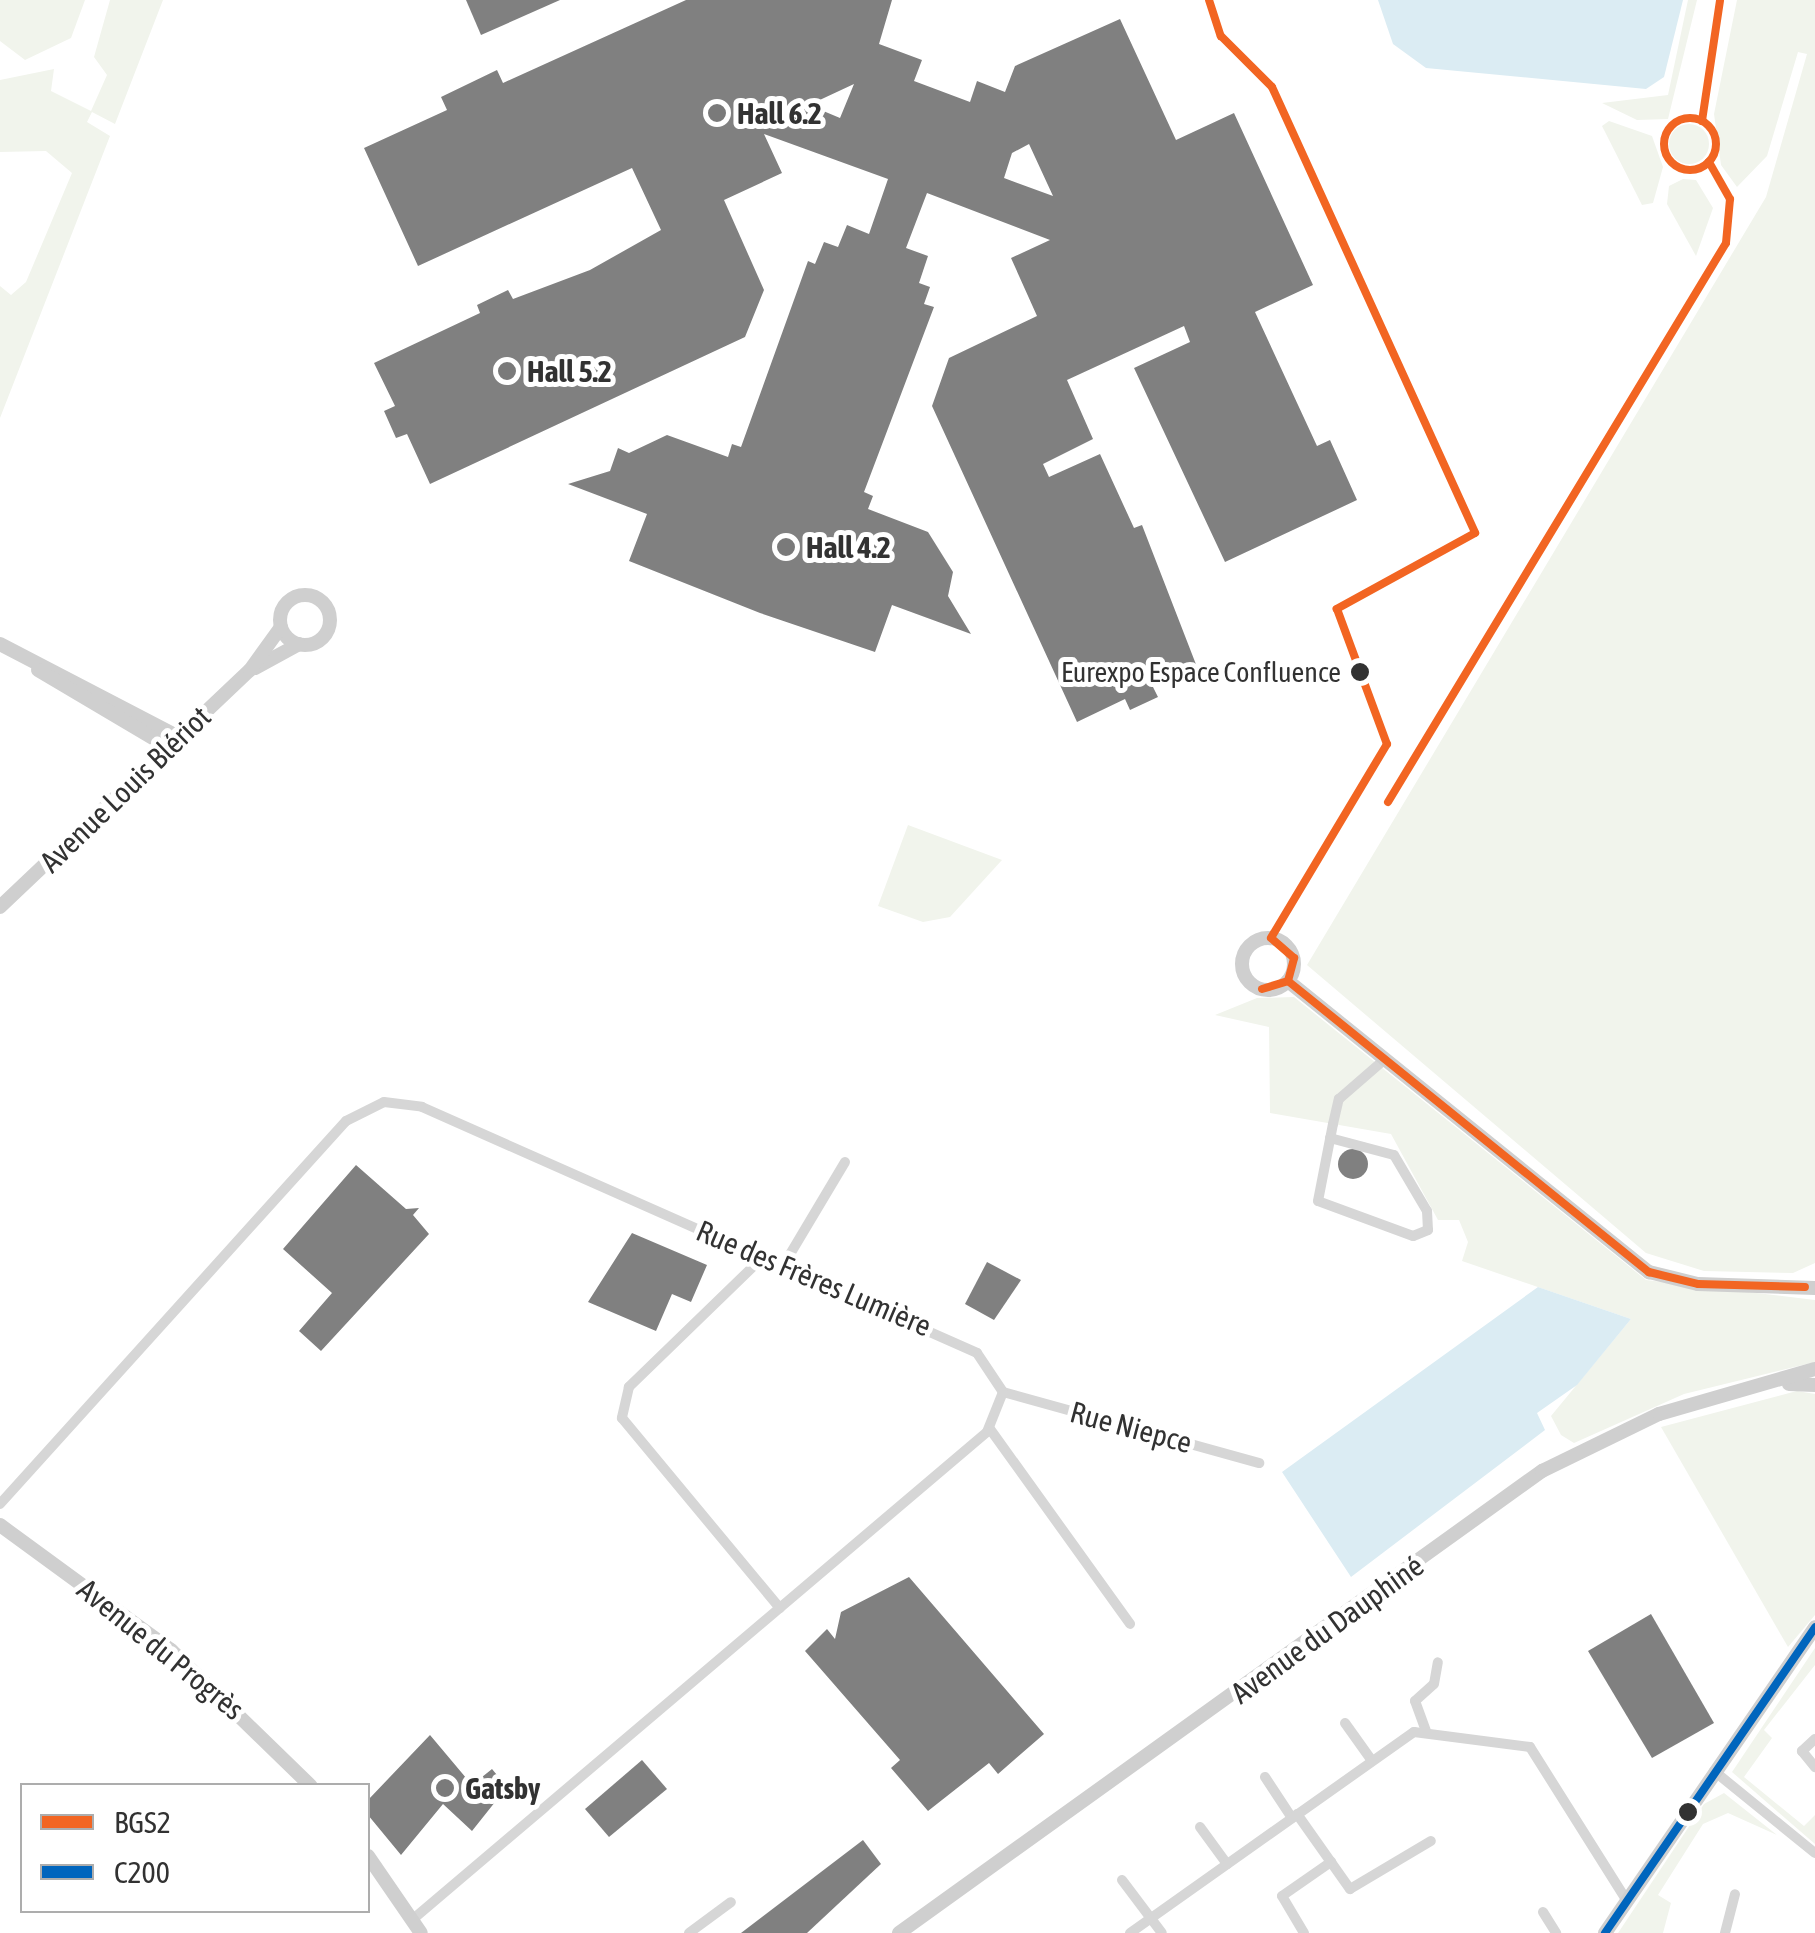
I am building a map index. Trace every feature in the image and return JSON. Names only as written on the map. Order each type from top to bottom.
[{"type":"street","points":[[319,600],[327,630],[299,644],[281,627],[288,601],[319,600]]},
{"type":"street","name":"Avenue Louis Blériot","points":[[0,907],[250,670],[281,627]]},
{"type":"street","name":"Avenue Louis Blériot","points":[[250,670],[299,644]]},
{"type":"street","points":[[0,645],[174,742]]},
{"type":"street","points":[[1288,982],[1649,1272],[1698,1284],[1815,1288]]},
{"type":"street","points":[[1330,1138],[1394,1155],[1427,1211],[1428,1230],[1413,1236],[1320,1206],[1330,1138],[1346,1087],[1385,1059]]},
{"type":"street","name":"Rue des Frères Lumière","points":[[0,1504],[362,1108],[422,1106],[964,1343],[1003,1392]]},
{"type":"street","points":[[783,1266],[845,1162]]},
{"type":"street","points":[[763,1257],[629,1387],[622,1418],[780,1608]]},
{"type":"street","name":"Avenue du Dauphiné","points":[[899,1933],[1542,1471],[1659,1414],[1784,1384],[1815,1369]]},
{"type":"street","name":"Avenue du Dauphiné","points":[[1784,1384],[1815,1385]]},
{"type":"street","points":[[370,1859],[417,1926],[990,1429],[1003,1392]]},
{"type":"street","name":"Rue Niepce","points":[[1003,1392],[1259,1463]]},
{"type":"street","points":[[990,1429],[1130,1624]]},
{"type":"street","name":"Avenue du Progrès","points":[[0,1525],[171,1650],[308,1783]]},
{"type":"street","points":[[1605,1933],[1815,1627]]},
{"type":"street","points":[[1426,1731],[1415,1701],[1434,1684],[1438,1662]]},
{"type":"street","points":[[1344,1723],[1370,1758]]},
{"type":"street","points":[[1130,1933],[1370,1758],[1426,1731],[1530,1747],[1627,1901]]},
{"type":"street","points":[[1815,1739],[1802,1751],[1815,1767]]},
{"type":"street","points":[[1714,1771],[1815,1852]]},
{"type":"street","points":[[1265,1777],[1350,1888],[1431,1841]]},
{"type":"street","points":[[1200,1827],[1227,1864]]},
{"type":"street","points":[[1304,1933],[1282,1896],[1332,1862]]},
{"type":"street","points":[[1122,1880],[1162,1933]]},
{"type":"street","points":[[1725,1933],[1735,1894]]},
{"type":"street","points":[[689,1933],[730,1902]]},
{"type":"street","points":[[1543,1912],[1556,1933]]},
{"type":"shaded area","points":[[0,0],[85,0],[71,38],[25,60],[0,41]]},
{"type":"shaded area","points":[[110,0],[163,0],[115,124],[92,112],[87,122],[110,136],[0,418],[0,286],[11,295],[26,282],[72,173],[46,151],[0,152],[0,80],[54,69],[51,91],[91,111],[107,75],[94,57]]},
{"type":"shaded area","points":[[1378,0],[1683,0],[1664,77],[1646,89],[1426,68],[1393,44]]},
{"type":"shaded area","points":[[1688,0],[1697,0],[1668,119],[1637,120],[1602,103],[1668,95]]},
{"type":"shaded area","points":[[1737,0],[1815,0],[1815,1263],[1793,1273],[1704,1271],[1646,1253],[1307,965],[1766,197],[1807,54],[1798,52],[1767,156],[1737,187],[1721,165],[1714,114]]},
{"type":"shaded area","points":[[1609,121],[1652,136],[1663,167],[1653,203],[1642,205],[1602,126]]},
{"type":"shaded area","points":[[1689,124],[1703,130],[1709,144],[1703,158],[1689,164],[1675,158],[1669,144],[1675,130]]},
{"type":"shaded area","points":[[1683,179],[1696,180],[1713,208],[1696,256],[1667,204],[1669,186]]},
{"type":"shaded area","points":[[908,825],[1002,860],[950,917],[923,922],[878,906]]},
{"type":"shaded area","points":[[1294,997],[1646,1280],[1815,1300],[1815,1362],[1684,1394],[1574,1443],[1561,1435],[1551,1416],[1631,1319],[1462,1261],[1468,1242],[1459,1220],[1438,1220],[1391,1134],[1270,1113],[1269,1027],[1215,1015],[1257,998]]},
{"type":"shaded area","points":[[1538,1287],[1631,1319],[1577,1385],[1537,1413],[1545,1430],[1351,1577],[1282,1472]]},
{"type":"shaded area","points":[[1797,1391],[1815,1394],[1815,1615],[1788,1647],[1661,1427]]},
{"type":"shaded area","points":[[1815,1648],[1815,1665],[1764,1730],[1772,1738],[1744,1777],[1804,1826],[1815,1815],[1815,1844],[1732,1772]]},
{"type":"shaded area","points":[[1724,1793],[1777,1835],[1728,1813],[1703,1824],[1658,1895],[1671,1903],[1663,1933],[1618,1933],[1704,1804]]},
{"type":"building","points":[[466,0],[560,0],[481,35]]},
{"type":"building","points":[[686,0],[892,0],[879,44],[922,60],[914,81],[970,102],[977,81],[1005,92],[1015,66],[1120,19],[1176,140],[1234,113],[1313,285],[1255,312],[1317,446],[1330,440],[1357,500],[1225,562],[1134,368],[1190,342],[1184,326],[1067,380],[1093,439],[1043,464],[1049,477],[1100,454],[1134,528],[1142,525],[1197,667],[1153,687],[1158,697],[1130,710],[1125,699],[1077,722],[932,406],[949,358],[1037,316],[1011,258],[1050,240],[927,193],[906,248],[928,256],[919,283],[930,287],[924,304],[934,307],[864,492],[873,496],[868,509],[928,532],[953,572],[948,596],[971,634],[892,605],[875,652],[760,613],[629,561],[647,514],[568,484],[610,471],[618,448],[629,453],[667,435],[728,457],[732,444],[741,447],[808,261],[815,264],[824,242],[838,247],[847,225],[869,234],[888,179],[764,134],[782,173],[724,200],[764,290],[745,337],[430,484],[407,434],[396,438],[384,411],[395,406],[374,363],[480,313],[477,305],[508,290],[513,299],[590,270],[661,230],[632,168],[418,266],[364,148],[447,110],[441,97],[497,70],[503,83]],"holes":[[[854,84],[840,118],[809,105]],[[1029,144],[1053,196],[1004,178],[1012,153]]]},
{"type":"building","points":[[1353,1149],[1364,1153],[1368,1164],[1364,1175],[1353,1179],[1342,1175],[1338,1164],[1342,1153]]},
{"type":"building","points":[[356,1165],[406,1209],[419,1208],[413,1215],[429,1234],[321,1351],[299,1331],[332,1293],[283,1249]]},
{"type":"building","points":[[632,1233],[707,1265],[691,1302],[672,1294],[656,1331],[588,1302]]},
{"type":"building","points":[[987,1262],[1021,1280],[994,1320],[965,1304]]},
{"type":"building","points":[[909,1577],[1044,1734],[998,1774],[989,1763],[928,1811],[891,1768],[900,1760],[805,1651],[827,1629],[835,1639],[841,1612]]},
{"type":"building","points":[[1651,1614],[1714,1723],[1652,1758],[1588,1651]]},
{"type":"building","name":"Gatsby","points":[[430,1735],[472,1785],[492,1769],[507,1787],[472,1831],[443,1804],[401,1855],[370,1817],[370,1798]]},
{"type":"building","points":[[642,1760],[667,1789],[609,1837],[585,1809]]},
{"type":"building","points":[[863,1840],[881,1864],[807,1933],[741,1933]]},
{"type":"transit line","name":"BGS2","points":[[1209,0],[1221,36],[1272,87],[1475,533],[1337,609],[1387,744],[1271,938]]},
{"type":"transit line","name":"BGS2","points":[[1702,121],[1720,0]]},
{"type":"transit line","name":"BGS2","points":[[1690,118],[1709,125],[1716,144],[1709,163],[1690,170],[1671,163],[1664,144],[1671,125],[1690,118]]},
{"type":"transit line","name":"BGS2","points":[[1388,802],[1726,243],[1730,199],[1709,162]]},
{"type":"transit line","name":"BGS2","points":[[1262,989],[1288,981],[1294,958],[1271,938]]},
{"type":"transit line","name":"BGS2","points":[[1288,981],[1649,1272],[1698,1284],[1805,1287]]},
{"type":"transit line","name":"C200","points":[[1605,1933],[1815,1627]]},
{"type":"place","name":"Hall 6.2","points":[[717,113]]},
{"type":"place","name":"Hall 5.2","points":[[507,371]]},
{"type":"place","name":"Hall 4.2","points":[[786,547]]},
{"type":"place","name":"Eurexpo Espace Confluence","points":[[1360,672]]},
{"type":"place","name":"Gatsby","points":[[445,1788]]}]
